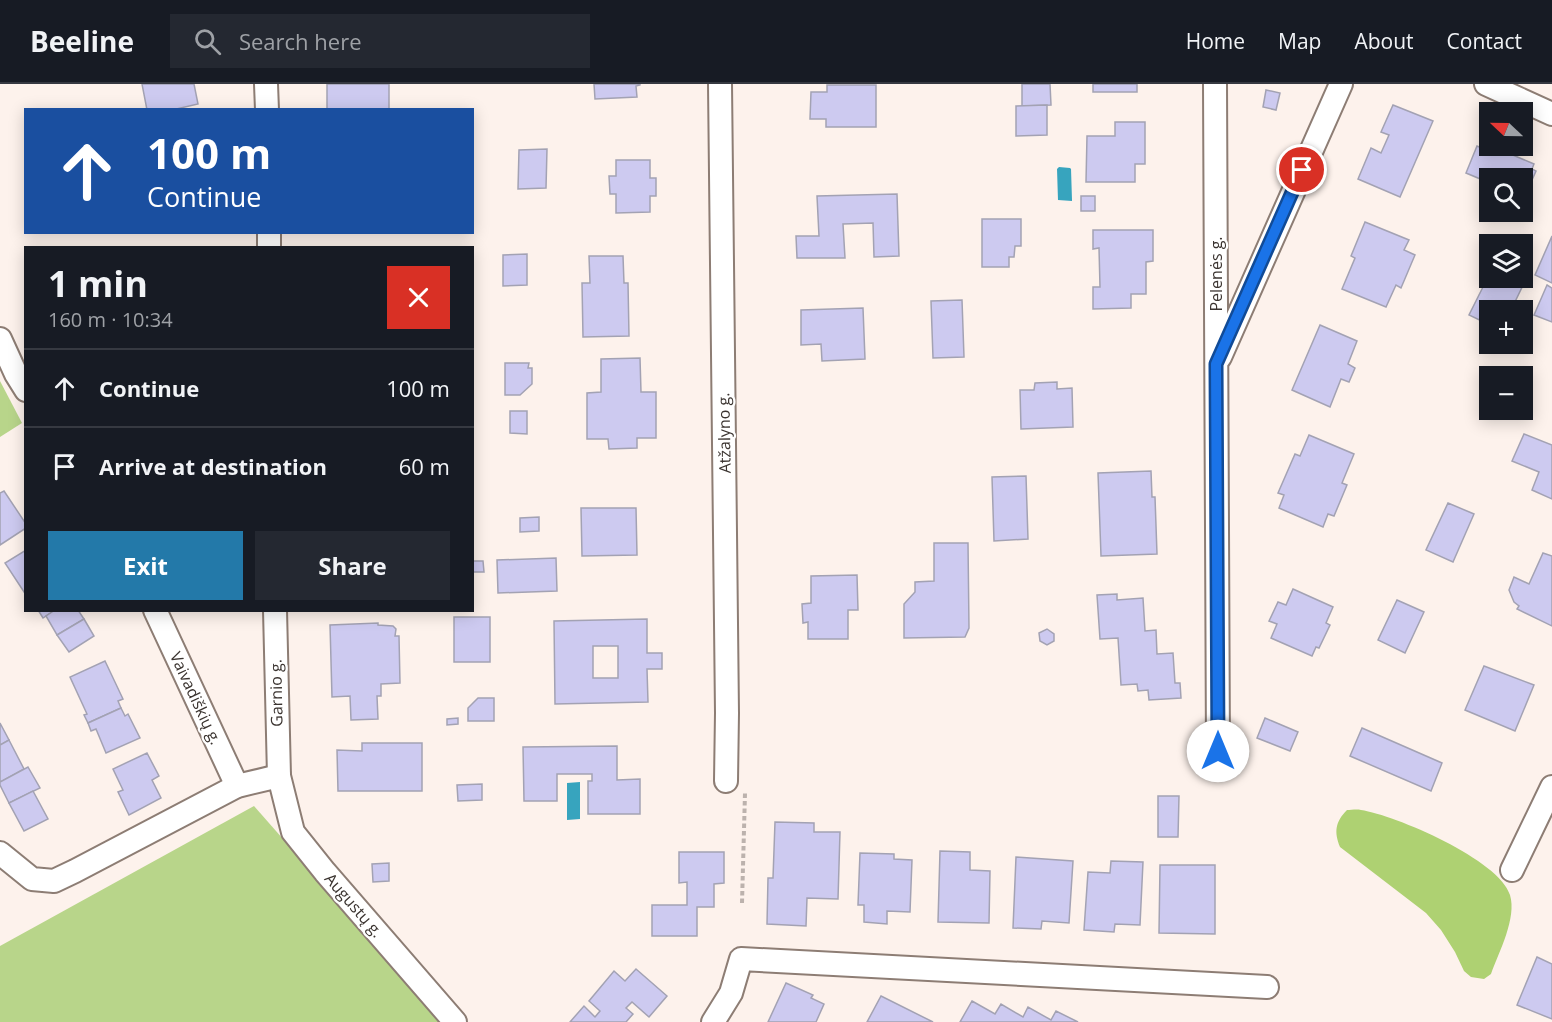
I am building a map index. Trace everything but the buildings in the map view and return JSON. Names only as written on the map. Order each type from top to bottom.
[{"type":"street","points":[[266,84],[267,108]]},
{"type":"street","name":"Atžalyno g.","points":[[720,84],[726,781]]},
{"type":"street","name":"Pelenės g.","points":[[1215,84],[1218,751]]},
{"type":"street","points":[[1216,364],[1341,84]]},
{"type":"street","points":[[1486,84],[1552,114]]},
{"type":"street","points":[[0,339],[24,387]]},
{"type":"street","name":"Vaivadiškių g.","points":[[156,612],[237,786]]},
{"type":"street","name":"Garnio g.","points":[[275,612],[279,776]]},
{"type":"street","points":[[0,853],[32,879],[54,880],[237,786],[279,776]]},
{"type":"street","name":"Augustų g.","points":[[279,776],[293,832],[455,1022]]},
{"type":"street","points":[[1512,870],[1552,787]]},
{"type":"street","points":[[713,1022],[731,993],[741,959],[1267,987]]},
{"type":"path","points":[[726,781],[746,788],[742,903]]},
{"type":"green space","points":[[0,381],[22,423],[0,437]]},
{"type":"green space","points":[[254,806],[444,1022],[0,1022],[0,946]]},
{"type":"green space","points":[[1347,810],[1359,810],[1397,820],[1445,841],[1487,868],[1502,882],[1510,895],[1511,914],[1506,935],[1491,974],[1484,979],[1471,977],[1464,971],[1441,930],[1426,913],[1340,847],[1337,827]]},
{"type":"water","points":[[1059,167],[1071,169],[1072,201],[1058,200],[1057,169]]},
{"type":"water","points":[[580,782],[580,819],[567,820],[567,783]]},
{"type":"route","points":[[1218,751],[1216,364],[1302,170]]}]
